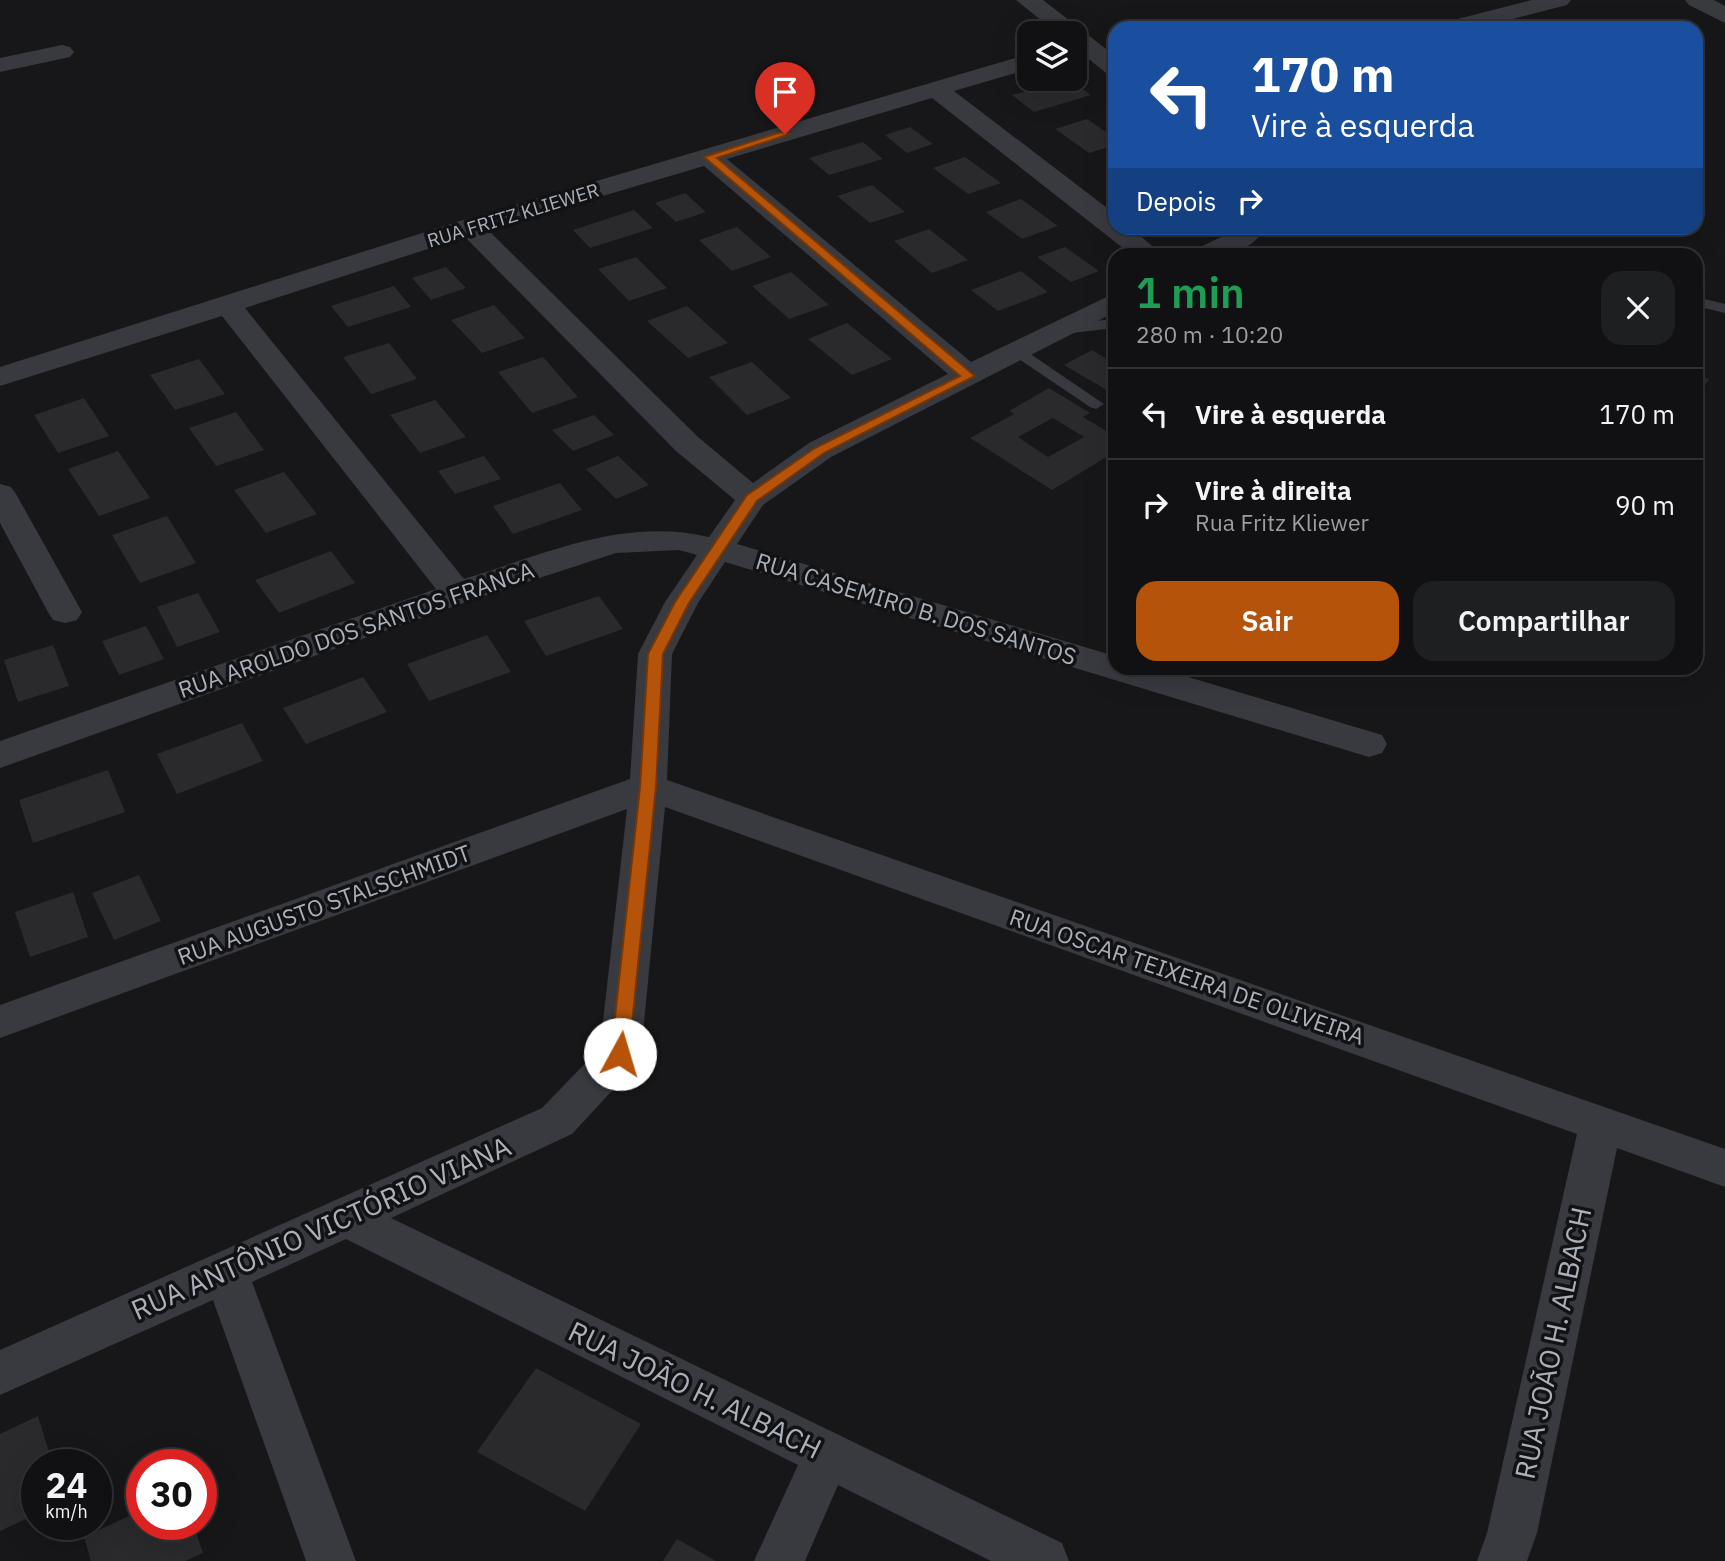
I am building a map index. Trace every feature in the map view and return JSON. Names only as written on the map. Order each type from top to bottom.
[{"type":"street","points":[[1030,0],[1055,21]]},
{"type":"street","points":[[1477,21],[1559,0]]},
{"type":"street","points":[[1697,0],[1725,16]]},
{"type":"street","points":[[1087,47],[1108,63]]},
{"type":"street","points":[[0,65],[62,51]]},
{"type":"street","name":"RUA FRITZ KLIEWER","points":[[0,377],[470,227],[1017,65]]},
{"type":"street","points":[[936,89],[1108,222]]},
{"type":"street","points":[[709,157],[969,376]]},
{"type":"street","points":[[470,227],[687,444],[752,498]]},
{"type":"street","points":[[1125,235],[1141,248]]},
{"type":"street","points":[[1220,248],[1245,235]]},
{"type":"street","points":[[648,787],[655,654],[682,602],[752,498],[820,450],[1108,304]]},
{"type":"street","points":[[229,306],[457,593]]},
{"type":"street","points":[[0,494],[65,612]]},
{"type":"street","name":"RUA AROLDO DOS SANTOS FRANCA","points":[[0,755],[457,593],[614,543],[679,540],[717,549]]},
{"type":"street","name":"RUA CASEMIRO B. DOS SANTOS","points":[[717,549],[1108,666]]},
{"type":"street","name":"RUA CASEMIRO B. DOS SANTOS","points":[[1138,675],[1369,744]]},
{"type":"street","name":"RUA AUGUSTO STALSCHMIDT","points":[[0,1022],[648,787]]},
{"type":"street","name":"RUA ANTÔNIO VICTÓRIO VIANA","points":[[0,1373],[347,1219],[556,1121],[620,1054],[648,787]]},
{"type":"street","name":"RUA OSCAR TEIXEIRA DE OLIVEIRA","points":[[648,787],[1725,1168]]},
{"type":"street","name":"RUA JOÃO H. ALBACH","points":[[1502,1561],[1512,1533],[1601,1124]]},
{"type":"street","name":"RUA JOÃO H. ALBACH","points":[[347,1219],[1044,1561]]},
{"type":"street","points":[[226,1273],[331,1561]]},
{"type":"street","points":[[779,1561],[828,1455]]},
{"type":"lane","points":[[1703,303],[1725,309]]},
{"type":"lane","points":[[1059,329],[1108,324]]},
{"type":"lane","points":[[1018,352],[1096,404]]},
{"type":"building","points":[[1026,91],[1086,91],[1091,95],[1034,112],[1012,95]]},
{"type":"building","points":[[1087,119],[1108,133],[1108,147],[1089,153],[1055,129]]},
{"type":"building","points":[[910,127],[933,144],[907,153],[885,135]]},
{"type":"building","points":[[863,142],[883,159],[829,175],[809,158]]},
{"type":"building","points":[[965,157],[1001,183],[968,194],[933,168]]},
{"type":"building","points":[[872,185],[905,212],[870,223],[837,196]]},
{"type":"building","points":[[685,193],[706,212],[676,222],[655,203]]},
{"type":"building","points":[[1021,199],[1058,226],[1022,239],[986,212]]},
{"type":"building","points":[[634,210],[653,228],[590,248],[573,230]]},
{"type":"building","points":[[737,227],[771,257],[732,271],[699,240]]},
{"type":"building","points":[[929,229],[968,260],[932,273],[894,241]]},
{"type":"building","points":[[1065,247],[1099,271],[1071,282],[1037,257]]},
{"type":"building","points":[[636,257],[667,288],[629,301],[598,269]]},
{"type":"building","points":[[446,267],[466,288],[431,300],[412,278]]},
{"type":"building","points":[[1021,271],[1048,292],[998,311],[971,290]]},
{"type":"building","points":[[791,272],[829,305],[789,319],[752,286]]},
{"type":"building","points":[[394,286],[411,307],[348,327],[331,306]]},
{"type":"building","points":[[494,305],[525,338],[482,353],[451,320]]},
{"type":"building","points":[[687,306],[728,343],[688,358],[647,321]]},
{"type":"building","points":[[847,323],[892,359],[852,375],[808,339]]},
{"type":"building","points":[[389,343],[417,379],[371,394],[343,357]]},
{"type":"building","points":[[1092,350],[1108,360],[1108,391],[1064,365]]},
{"type":"building","points":[[543,357],[578,397],[532,413],[498,372]]},
{"type":"building","points":[[199,359],[225,394],[175,410],[150,375]]},
{"type":"building","points":[[752,362],[791,398],[747,415],[709,377]]},
{"type":"building","points":[[1703,377],[1709,379],[1703,388]]},
{"type":"building","points":[[1049,388],[1090,413],[1083,417],[1108,432],[1108,456],[1052,490],[970,438],[1014,414],[1009,411]],"holes":[[[1053,418],[1084,437],[1048,457],[1018,437]]]},
{"type":"building","points":[[84,398],[109,436],[58,453],[34,415]]},
{"type":"building","points":[[435,400],[466,437],[420,453],[390,415]]},
{"type":"building","points":[[236,412],[264,450],[216,466],[189,428]]},
{"type":"building","points":[[594,415],[614,435],[573,451],[552,430]]},
{"type":"building","points":[[118,451],[150,498],[99,516],[68,469]]},
{"type":"building","points":[[484,456],[501,479],[455,494],[438,471]]},
{"type":"building","points":[[618,456],[649,485],[616,499],[586,469]]},
{"type":"building","points":[[284,472],[317,514],[266,533],[234,490]]},
{"type":"building","points":[[560,483],[582,510],[513,534],[493,506]]},
{"type":"building","points":[[167,516],[196,563],[140,583],[112,535]]},
{"type":"building","points":[[331,551],[355,583],[279,613],[255,580]]},
{"type":"building","points":[[198,593],[220,632],[177,647],[157,607]]},
{"type":"building","points":[[599,596],[623,629],[546,656],[524,621]]},
{"type":"building","points":[[146,626],[164,659],[119,675],[102,641]]},
{"type":"building","points":[[487,635],[511,672],[429,701],[407,664]]},
{"type":"building","points":[[53,645],[69,686],[18,702],[4,660]]},
{"type":"building","points":[[363,677],[387,712],[306,744],[283,708]]},
{"type":"building","points":[[242,723],[263,761],[177,794],[157,754]]},
{"type":"building","points":[[108,770],[125,812],[33,843],[19,800]]},
{"type":"building","points":[[139,875],[161,921],[114,940],[92,893]]},
{"type":"building","points":[[73,892],[88,937],[30,957],[15,912]]},
{"type":"building","points":[[536,1368],[641,1424],[585,1511],[477,1452]]},
{"type":"building","points":[[38,1416],[48,1449],[21,1449],[21,1521],[0,1531],[0,1434]]},
{"type":"building","points":[[126,1517],[126,1540],[199,1540],[203,1553],[185,1561],[91,1561],[85,1540],[112,1540],[112,1524]]},
{"type":"building","points":[[677,1539],[716,1561],[663,1561]]},
{"type":"route","points":[[620,1054],[648,787],[655,654],[682,602],[752,498],[820,450],[969,376],[709,157],[785,134]]}]
